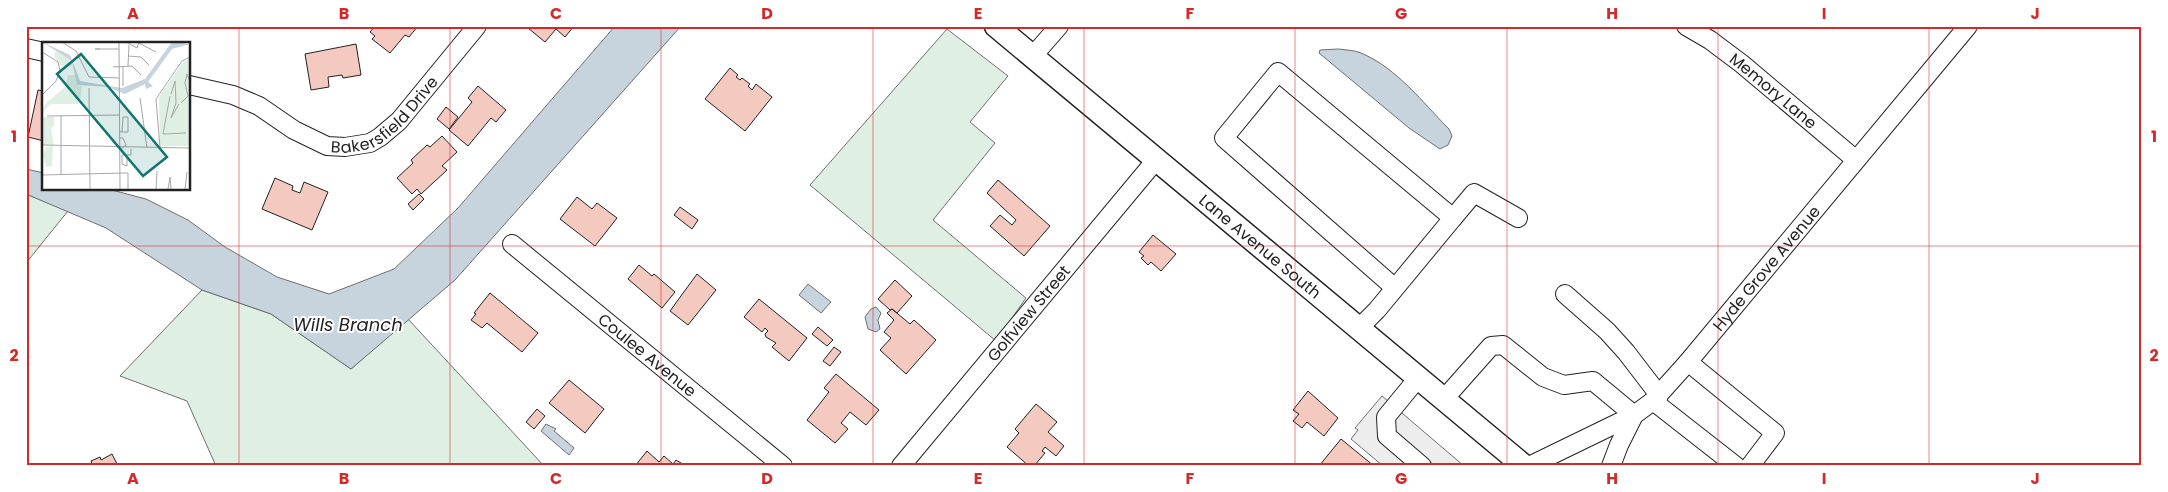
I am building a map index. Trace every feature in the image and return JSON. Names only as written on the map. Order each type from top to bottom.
[{"type":"main road","name":"Lane Avenue South","points":[[996,26],[1524,466]]},
{"type":"street","name":"Bakersfield Drive","points":[[190,86],[233,95],[259,106],[294,130],[327,146],[345,148],[380,138],[398,121],[477,26]]},
{"type":"street","points":[[1032,57],[1059,26]]},
{"type":"street","name":"Memory Lane","points":[[1686,26],[1710,40],[1742,64],[1856,160]]},
{"type":"street","name":"Hyde Grove Avenue","points":[[1529,466],[1634,415],[1656,398],[1968,26]]},
{"type":"street","points":[[26,48],[42,52]]},
{"type":"street","points":[[1395,288],[1224,138],[1278,72],[1453,218]]},
{"type":"street","name":"Golfview Street","points":[[900,466],[1156,160]]},
{"type":"street","points":[[1358,328],[1395,288],[1474,193],[1518,218]]},
{"type":"street","name":"Coulee Avenue","points":[[512,244],[783,466]]},
{"type":"street","points":[[1565,294],[1607,331],[1626,352],[1656,398],[1736,466]]},
{"type":"street","points":[[1444,400],[1490,346],[1503,345],[1543,377],[1564,385],[1593,381],[1634,415],[1619,444],[1612,466]]},
{"type":"street","points":[[1688,362],[1775,433],[1750,466]]},
{"type":"street","points":[[1418,378],[1386,417],[1387,436],[1422,466]]},
{"type":"green space","points":[[947,29],[1008,76],[970,122],[995,143],[933,220],[1026,298],[996,341],[810,185]]},
{"type":"green space","points":[[26,194],[68,211],[26,263]]},
{"type":"green space","points":[[202,290],[271,314],[351,369],[408,319],[544,466],[216,466],[187,401],[120,376]]},
{"type":"shaded area","points":[[1382,396],[1464,466],[1383,466],[1351,439],[1358,430],[1355,428]]},
{"type":"water","name":"Wills Branch","points":[[615,26],[681,26],[455,280],[351,369],[271,314],[202,290],[106,228],[26,194],[26,169],[42,173],[42,190],[112,190],[146,199],[188,220],[225,247],[277,277],[329,294],[394,269],[458,208]]},
{"type":"water","points":[[1338,49],[1361,53],[1398,77],[1449,129],[1452,136],[1448,145],[1440,149],[1409,128],[1319,53],[1320,50]]},
{"type":"water","points":[[808,284],[831,302],[821,313],[799,295]]},
{"type":"water","points":[[876,307],[881,313],[878,320],[880,329],[876,332],[868,329],[865,317],[871,309]]},
{"type":"water","points":[[546,424],[556,429],[554,431],[574,448],[569,455],[541,431]]},
{"type":"building","points":[[375,26],[418,26],[409,37],[405,35],[390,53],[372,39],[375,36],[370,32]]},
{"type":"building","points":[[530,26],[574,26],[565,37],[556,29],[545,42],[528,28]]},
{"type":"building","points":[[356,44],[361,75],[343,78],[342,75],[328,77],[329,87],[311,90],[305,54]]},
{"type":"building","points":[[730,68],[738,75],[736,77],[740,80],[742,78],[750,84],[748,86],[752,90],[756,84],[772,97],[745,131],[705,99]]},
{"type":"building","points":[[478,86],[506,110],[496,122],[491,118],[468,146],[449,130],[472,102],[468,98]]},
{"type":"building","points":[[38,90],[42,91],[42,140],[28,137]]},
{"type":"building","points":[[446,107],[458,117],[449,129],[437,119]]},
{"type":"building","points":[[442,136],[457,152],[442,166],[447,170],[421,194],[417,189],[412,194],[397,178],[413,163],[411,160],[427,145],[430,147]]},
{"type":"building","points":[[275,178],[293,186],[292,190],[300,193],[304,182],[328,192],[312,230],[262,209]]},
{"type":"building","points":[[998,180],[1050,226],[1024,256],[990,226],[1000,215],[1012,225],[1016,220],[987,193]]},
{"type":"building","points":[[419,194],[424,199],[413,210],[408,204]]},
{"type":"building","points":[[577,197],[592,209],[597,203],[617,218],[595,246],[560,219]]},
{"type":"building","points":[[680,207],[698,220],[692,229],[674,215]]},
{"type":"building","points":[[1153,235],[1176,254],[1161,271],[1151,262],[1148,265],[1141,258],[1144,256],[1139,252]]},
{"type":"building","points":[[639,265],[652,276],[654,274],[675,292],[662,308],[628,279]]},
{"type":"building","points":[[697,274],[716,290],[688,325],[670,311]]},
{"type":"building","points":[[895,280],[912,296],[897,313],[892,309],[890,310],[878,299]]},
{"type":"building","points":[[490,293],[538,333],[522,352],[487,323],[482,328],[471,320],[476,314],[474,313]]},
{"type":"building","points":[[759,299],[807,338],[789,361],[772,347],[776,343],[766,337],[765,334],[768,331],[765,328],[762,332],[744,317]]},
{"type":"building","points":[[892,309],[910,324],[914,320],[936,340],[906,374],[880,350],[891,338],[884,332],[894,320],[887,313]]},
{"type":"building","points":[[818,327],[833,340],[827,346],[812,334]]},
{"type":"building","points":[[834,347],[841,352],[830,366],[823,361]]},
{"type":"building","points":[[836,374],[879,410],[866,425],[850,412],[841,423],[848,429],[835,443],[807,420],[829,392],[824,388]]},
{"type":"building","points":[[569,380],[604,409],[585,433],[549,403]]},
{"type":"building","points":[[1308,391],[1338,418],[1324,436],[1307,422],[1302,428],[1293,421],[1299,414],[1293,410]]},
{"type":"building","points":[[1036,404],[1057,422],[1048,432],[1064,446],[1056,456],[1045,447],[1042,451],[1045,453],[1034,466],[1029,466],[1007,447],[1019,433],[1015,429]]},
{"type":"building","points":[[537,409],[545,416],[534,429],[526,422]]},
{"type":"building","points":[[1341,439],[1374,466],[1319,466]]},
{"type":"building","points":[[647,451],[659,462],[664,456],[673,464],[676,460],[686,466],[635,466]]},
{"type":"building","points":[[112,454],[118,466],[89,466],[92,464],[91,461],[100,457],[101,460]]}]
